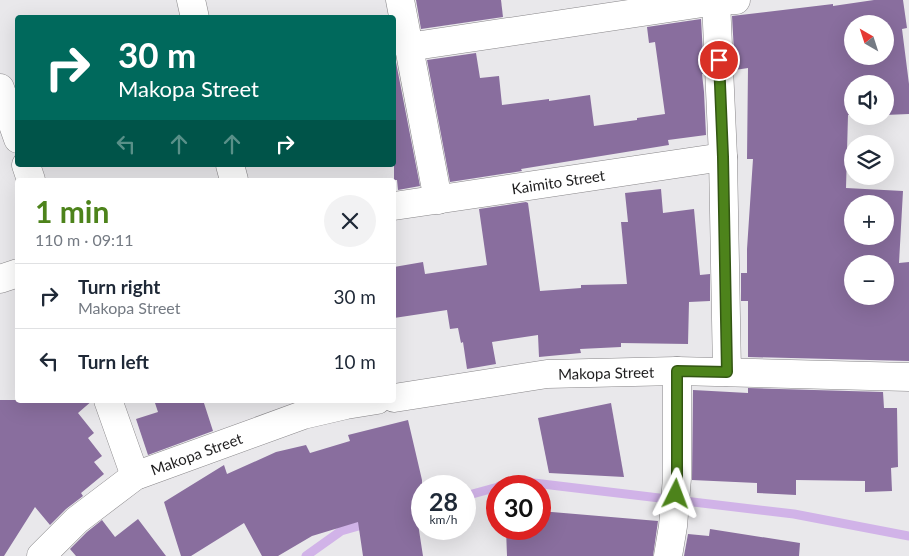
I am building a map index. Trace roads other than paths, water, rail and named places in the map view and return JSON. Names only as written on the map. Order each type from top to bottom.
[{"type":"street","points":[[191,0],[194,15]]},
{"type":"street","points":[[400,0],[438,200]]},
{"type":"street","points":[[408,47],[728,1],[723,157],[727,372]]},
{"type":"street","points":[[0,88],[15,130]]},
{"type":"street","name":"Kaimito Street","points":[[396,206],[723,157]]},
{"type":"street","points":[[0,279],[15,274]]},
{"type":"street","points":[[668,556],[673,526],[677,478],[677,371]]},
{"type":"street","name":"Makopa Street","points":[[396,398],[547,374],[677,371],[909,377]]},
{"type":"street","points":[[109,403],[135,476]]},
{"type":"street","name":"Makopa Street","points":[[41,556],[78,520],[135,476],[303,415],[358,403]]},
{"type":"waterway","points":[[551,485],[794,514],[909,536]]},
{"type":"waterway","points":[[476,493],[486,490]]},
{"type":"waterway","points":[[406,513],[411,511]]},
{"type":"waterway","points":[[306,556],[341,531],[369,523]]}]
